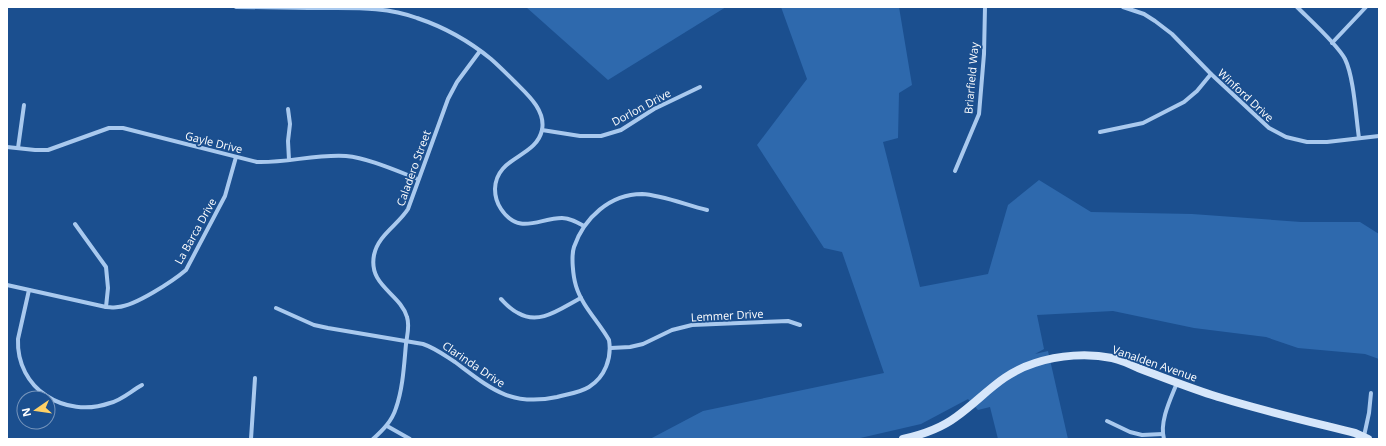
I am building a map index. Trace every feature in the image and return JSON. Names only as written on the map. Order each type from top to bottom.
[{"type":"main road","name":"Vanalden Avenue","points":[[903,439],[940,427],[955,418],[1002,378],[1023,367],[1046,360],[1090,355],[1113,358],[1211,395],[1366,438]]},
{"type":"street","points":[[236,7],[360,8],[385,10],[416,17],[454,34],[491,59],[532,100],[539,110],[542,120],[542,130],[535,144],[506,165],[499,174],[495,184],[495,194],[501,210],[515,222],[525,224],[534,224],[562,218],[573,220],[584,226]]},
{"type":"street","name":"Briarfield Way","points":[[955,171],[979,114],[984,54],[985,7]]},
{"type":"street","name":"Winford Drive","points":[[1122,7],[1144,14],[1172,34],[1211,74],[1269,128],[1286,137],[1307,142],[1320,142],[1379,136]]},
{"type":"street","points":[[1297,7],[1332,43],[1344,58],[1349,70],[1359,138]]},
{"type":"street","points":[[1332,43],[1366,7]]},
{"type":"street","name":"Caladero Street","points":[[373,439],[387,426],[396,408],[402,378],[408,327],[407,316],[401,305],[383,287],[377,278],[374,267],[374,256],[377,245],[403,217],[408,209],[448,98],[457,82],[480,51]]},
{"type":"street","points":[[1100,132],[1142,124],[1184,102],[1197,91],[1211,74]]},
{"type":"street","name":"Dorlon Drive","points":[[542,130],[580,136],[601,136],[621,130],[654,109],[700,87]]},
{"type":"street","points":[[18,148],[24,105]]},
{"type":"street","points":[[288,109],[290,124],[288,141],[289,160]]},
{"type":"street","name":"Gayle Drive","points":[[7,147],[48,150],[109,128],[123,128],[257,162],[334,156],[357,158],[418,179]]},
{"type":"street","name":"La Barca Drive","points":[[7,285],[106,307],[119,307],[131,304],[176,279],[186,270],[225,196],[236,157]]},
{"type":"street","points":[[610,348],[609,340],[605,332],[580,298],[576,286],[573,269],[574,248],[584,226],[596,212],[607,204],[627,196],[641,194],[652,195],[707,210]]},
{"type":"street","points":[[75,224],[106,267],[108,288],[106,307]]},
{"type":"street","points":[[29,290],[18,339],[18,346],[24,371],[34,386],[47,397],[63,405],[81,407],[100,406],[121,399],[142,385]]},
{"type":"street","points":[[501,299],[518,314],[539,318],[549,315],[580,298]]},
{"type":"street","name":"Clarinda Drive","points":[[276,308],[314,325],[424,344],[435,348],[490,388],[504,395],[522,399],[538,400],[582,391],[594,384],[604,373],[610,359],[610,348]]},
{"type":"street","name":"Lemmer Drive","points":[[610,348],[630,347],[643,344],[672,330],[692,325],[788,321],[800,325]]},
{"type":"street","points":[[251,439],[255,378]]},
{"type":"street","points":[[1164,439],[1163,434],[1166,410],[1178,382]]},
{"type":"street","points":[[1366,438],[1371,393]]},
{"type":"street","points":[[1107,421],[1136,434],[1163,434]]},
{"type":"street","points":[[387,426],[410,439]]},
{"type":"shaded area","points":[[526,7],[726,7],[608,80]]},
{"type":"shaded area","points":[[781,7],[899,7],[912,85],[899,93],[898,138],[883,142],[920,287],[988,274],[1008,205],[1039,180],[1091,212],[1192,214],[1301,222],[1360,222],[1379,234],[1379,359],[1365,354],[1298,348],[1266,337],[1194,328],[1113,311],[1037,315],[1044,349],[1035,354],[1048,351],[1068,439],[998,439],[990,407],[978,410],[968,399],[921,424],[856,439],[650,439],[703,411],[884,373],[842,252],[824,248],[757,145],[807,79]]}]
